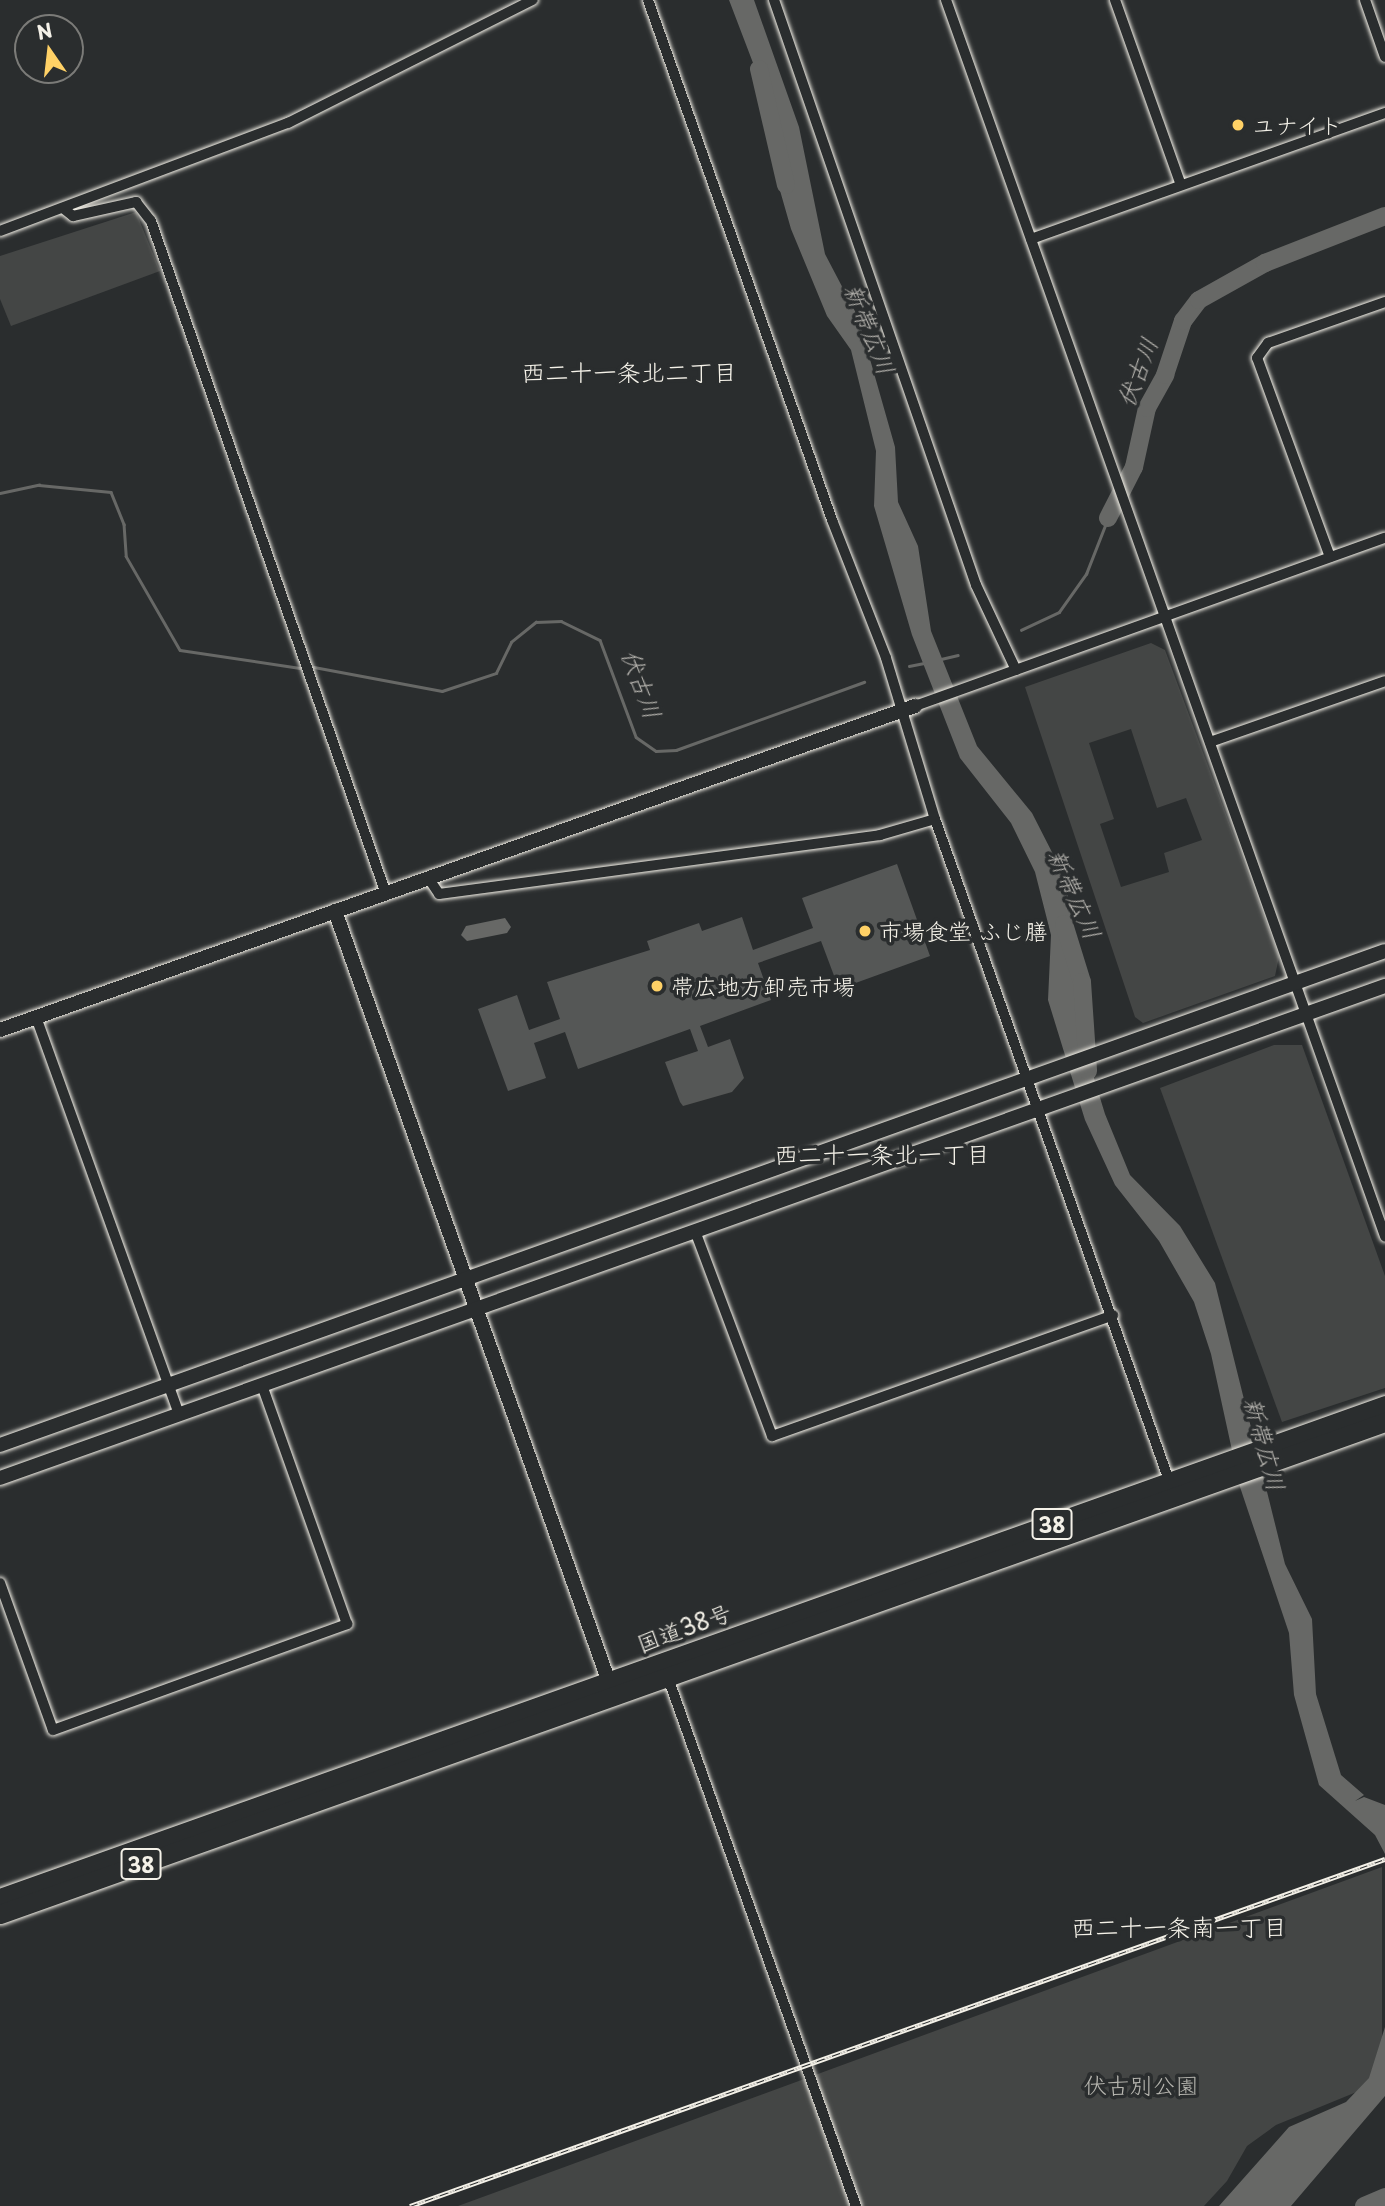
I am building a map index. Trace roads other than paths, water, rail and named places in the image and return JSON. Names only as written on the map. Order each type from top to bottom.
[{"type":"highway","name":"国道38号","points":[[0,1914],[611,1688],[1276,1452],[1385,1405]]},
{"type":"highway","name":"国道38号","points":[[1276,1452],[1385,1422]]},
{"type":"highway","name":"国道38号","points":[[0,1898],[611,1688]]},
{"type":"street","points":[[0,231],[288,123],[533,0]]},
{"type":"street","points":[[648,0],[832,520],[887,658],[899,712],[1027,1078],[1114,1315],[1181,1486]]},
{"type":"street","points":[[774,0],[976,585],[1016,670]]},
{"type":"street","points":[[946,0],[1385,1236]]},
{"type":"street","points":[[1115,0],[1181,185]]},
{"type":"street","points":[[1365,0],[1385,57]]},
{"type":"street","points":[[1031,239],[1385,113]]},
{"type":"street","points":[[63,208],[73,216],[136,202],[151,221],[386,894]]},
{"type":"street","points":[[1330,558],[1257,358],[1268,344],[1385,302]]},
{"type":"street","points":[[0,1030],[1385,538]]},
{"type":"street","points":[[1210,742],[1385,681]]},
{"type":"street","points":[[429,879],[439,894],[880,835],[935,819]]},
{"type":"street","points":[[335,911],[611,1688]]},
{"type":"street","points":[[0,1445],[1385,951]]},
{"type":"street","points":[[0,1478],[1385,986]]},
{"type":"street","points":[[36,1017],[179,1414]]},
{"type":"street","points":[[695,1231],[772,1436],[1114,1315]]},
{"type":"street","points":[[0,1583],[53,1730],[347,1625],[262,1385]]},
{"type":"street","points":[[664,1669],[856,2206]]},
{"type":"waterway","name":"新帯広川","points":[[759,69],[786,185]]},
{"type":"waterway","name":"伏古川","points":[[1108,518],[1134,467],[1147,408],[1165,375],[1183,321],[1199,300],[1265,263],[1385,216]]},
{"type":"waterway","name":"伏古川","points":[[0,493],[39,485],[111,492],[124,524],[126,556],[180,650],[300,668]]},
{"type":"waterway","name":"伏古川","points":[[1021,630],[1059,612],[1086,574],[1108,518]]},
{"type":"waterway","name":"伏古川","points":[[314,667],[442,691],[496,673],[511,642],[536,622],[561,621],[600,640],[636,737],[656,751],[676,750],[864,682]]},
{"type":"waterway","name":"伏古川","points":[[941,659],[958,655]]},
{"type":"waterway","name":"伏古川","points":[[909,666],[924,663]]},
{"type":"waterway","name":"新帯広川","points":[[1064,924],[1082,982],[1088,1071]]},
{"type":"waterway","points":[[1364,2206],[1385,2197]]},
{"type":"railway","points":[[410,2206],[1385,1859]]},
{"type":"place","name":"ユナイト","points":[[1238,125]]},
{"type":"place","name":"市場食堂 ふじ膳","points":[[865,931]]},
{"type":"place","name":"帯広地方卸売市場","points":[[657,986]]},
{"type":"district","name":"西二十一条北二丁目","points":[[629,372]]},
{"type":"district","name":"西二十一条北一丁目","points":[[882,1154]]},
{"type":"district","name":"西二十一条南一丁目","points":[[1179,1927]]},
{"type":"park label","name":"伏古別公園","points":[[1141,2085]]}]
